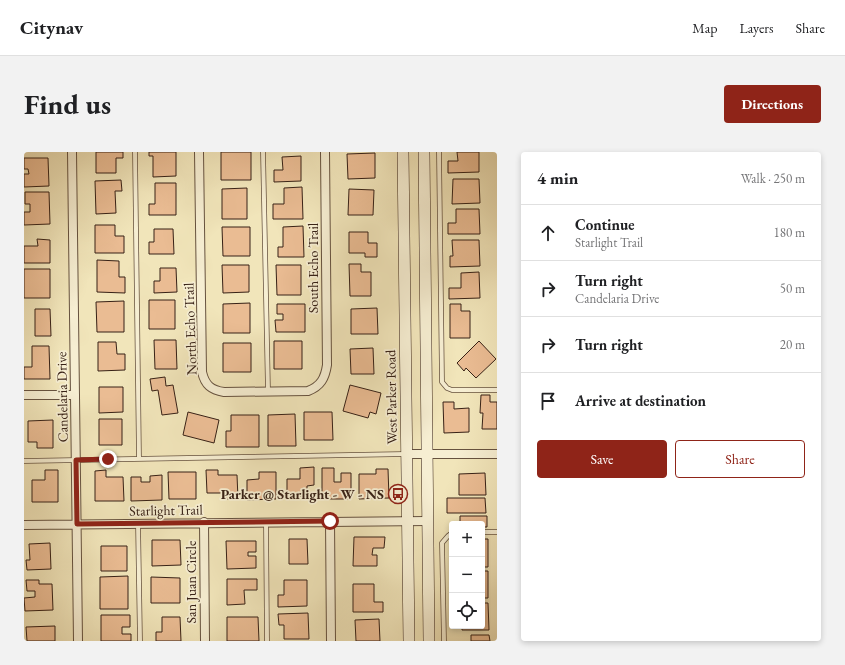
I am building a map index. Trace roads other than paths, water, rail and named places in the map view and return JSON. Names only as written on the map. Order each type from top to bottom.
[{"type":"main road","name":"West Parker Road","points":[[403,152],[409,641]]},
{"type":"main road","points":[[424,152],[429,641]]},
{"type":"street","name":"Candelaria Drive","points":[[72,152],[78,641]]},
{"type":"street","name":"North Echo Trail","points":[[199,152],[202,372],[204,380],[208,386],[215,391],[224,392],[308,391],[316,388],[322,382]]},
{"type":"street","name":"South Echo Trail","points":[[322,382],[326,374],[327,365],[325,152]]},
{"type":"street","points":[[24,395],[75,395]]},
{"type":"street","points":[[407,454],[497,454]]},
{"type":"street","points":[[330,521],[331,641]]},
{"type":"street","name":"Starlight Trail","points":[[24,525],[204,522],[427,521]]},
{"type":"street","name":"San Juan Circle","points":[[204,522],[205,641]]},
{"type":"lane","points":[[134,152],[139,459]]},
{"type":"lane","points":[[263,152],[268,392]]},
{"type":"lane","points":[[439,152],[442,382],[446,388],[452,390],[497,390]]},
{"type":"lane","points":[[24,461],[407,454]]},
{"type":"lane","points":[[266,522],[267,641]]},
{"type":"lane","points":[[138,523],[140,641]]},
{"type":"lane","points":[[485,532],[497,532]]},
{"type":"lane","points":[[444,641],[442,543],[449,535]]},
{"type":"place","name":"Parker @ Starlight - W - NS","points":[[398,494]]}]
